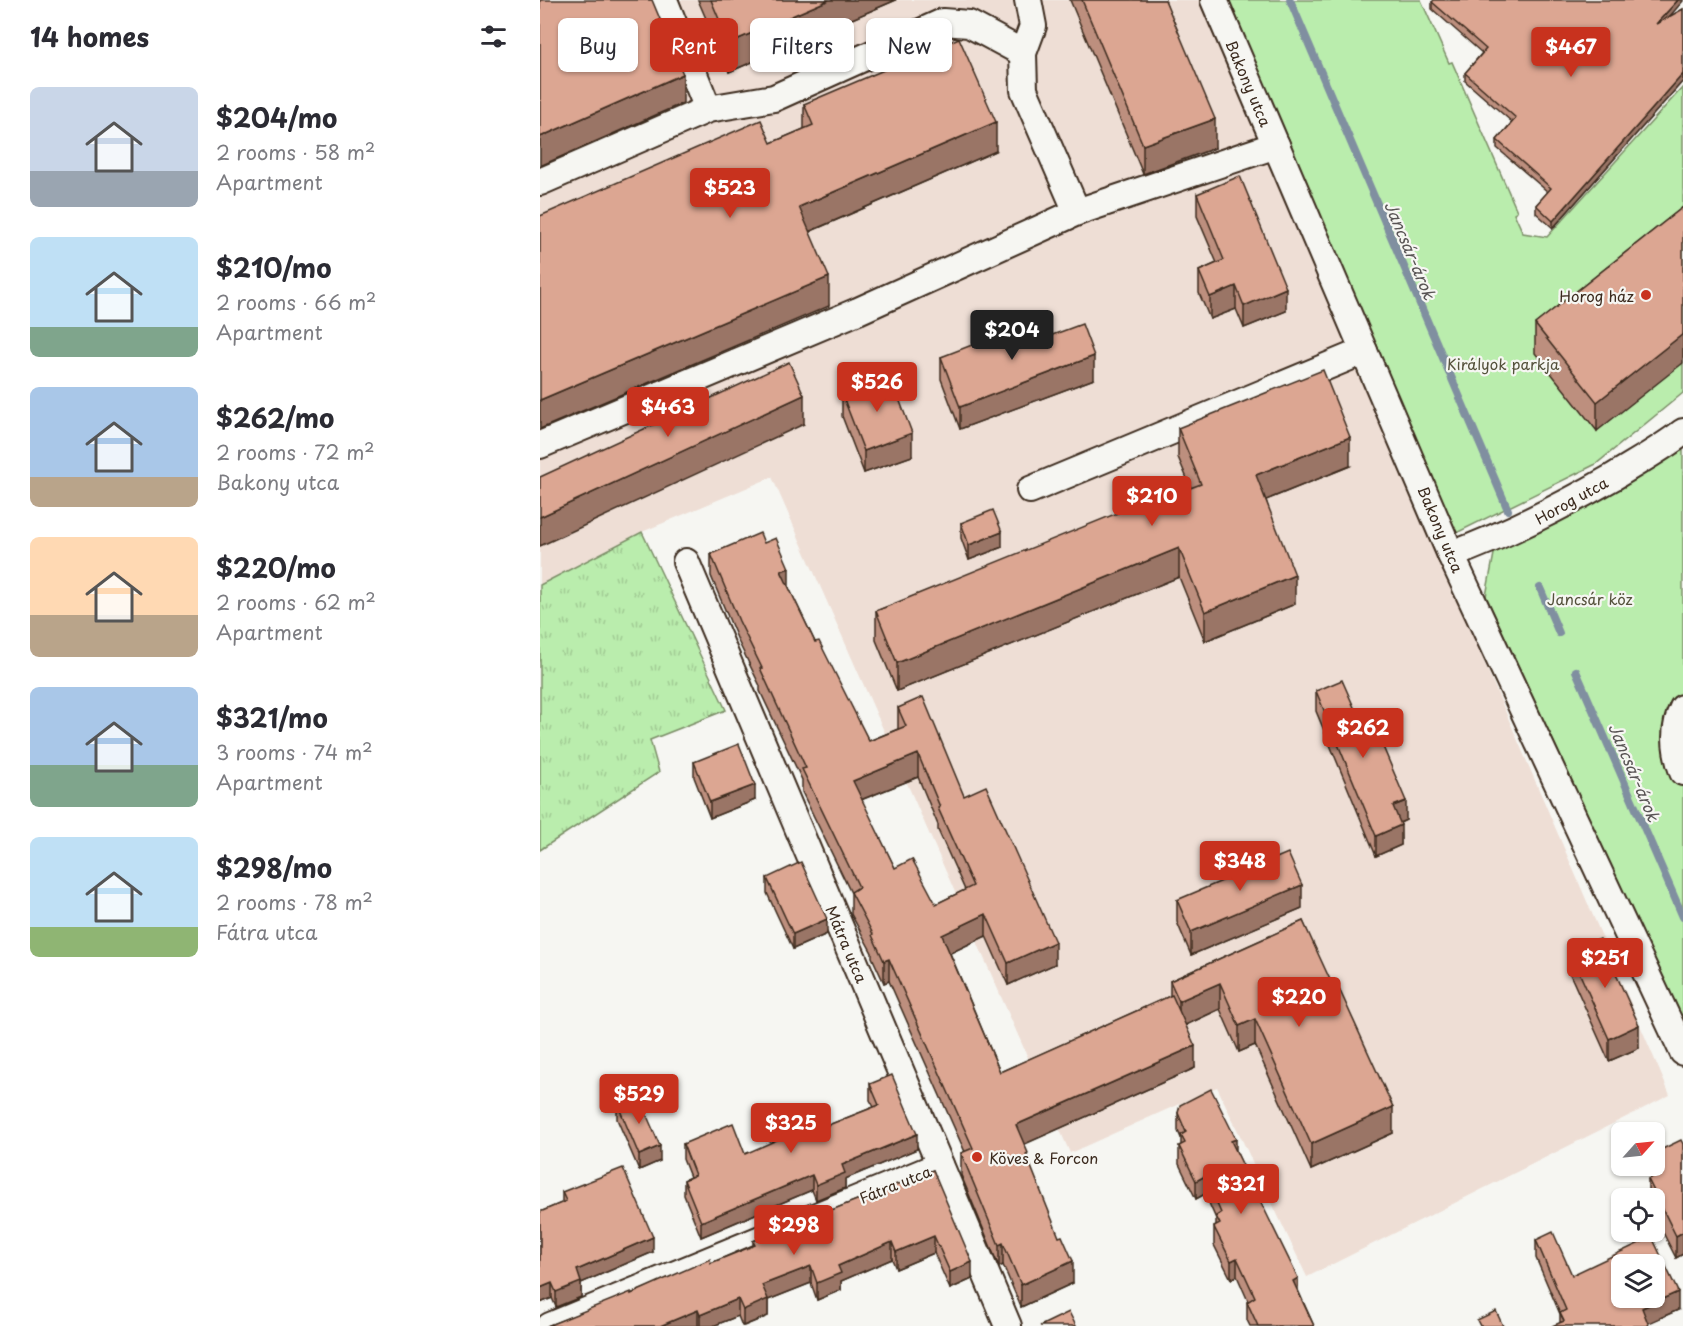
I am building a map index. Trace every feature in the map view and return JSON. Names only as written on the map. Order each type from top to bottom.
[{"type":"street","points":[[664,0],[708,109]]},
{"type":"street","points":[[1028,0],[1033,26],[1023,53],[1024,90],[1077,213]]},
{"type":"street","name":"Bakony utca","points":[[1214,0],[1451,555],[1683,1052]]},
{"type":"street","points":[[540,182],[708,109],[774,98],[943,22],[969,24],[1023,53]]},
{"type":"street","points":[[540,445],[858,311],[1077,213],[1276,145]]},
{"type":"street","points":[[1030,490],[1364,351]]},
{"type":"street","name":"Horog utca","points":[[1451,555],[1497,538],[1566,504],[1664,447],[1683,432]]},
{"type":"street","name":"Mátra utca","points":[[686,562],[1008,1326]]},
{"type":"street","points":[[1683,708],[1678,717],[1676,743],[1683,772]]},
{"type":"street","name":"Fátra utca","points":[[550,1326],[940,1165]]},
{"type":"shaded area","points":[[540,0],[1200,0],[1670,1095],[1616,1122],[1611,1122],[1611,1125],[1307,1277],[1217,1087],[1070,1153],[772,477],[642,532],[540,585]]},
{"type":"green space","name":"Királyok parkja","points":[[1200,0],[1421,0],[1449,63],[1452,62],[1517,211],[1514,213],[1523,233],[1547,237],[1683,87],[1683,393],[1596,464],[1434,544]]},
{"type":"green space","name":"Jancsár köz","points":[[1683,432],[1683,1020],[1486,596],[1497,538]]},
{"type":"green space","points":[[642,532],[726,710],[650,740],[659,772],[540,850],[540,585]]},
{"type":"building","points":[[540,0],[652,0],[660,18],[650,18],[650,72],[682,72],[683,74],[540,137]]},
{"type":"building","points":[[711,0],[829,0],[787,18],[750,18],[750,34],[738,39],[738,18],[719,18]]},
{"type":"building","points":[[1082,0],[1165,0],[1215,119],[1143,145]]},
{"type":"building","points":[[1434,0],[1678,0],[1656,24],[1683,9],[1683,74],[1553,221],[1536,205],[1551,188],[1497,140],[1516,118],[1465,73],[1486,49],[1432,2]]},
{"type":"building","points":[[959,38],[996,122],[799,207],[829,277],[540,400],[540,216],[761,120],[771,143],[813,125],[804,104],[879,72],[952,72],[952,41]]},
{"type":"building","points":[[1240,176],[1286,288],[1244,306],[1236,286],[1210,297],[1199,271],[1224,260],[1197,194]]},
{"type":"building","name":"Horog ház","points":[[1683,207],[1683,334],[1597,402],[1535,324]]},
{"type":"building","points":[[1029,323],[1036,341],[1082,324],[1094,356],[960,407],[941,357]]},
{"type":"building","points":[[789,362],[804,395],[540,517],[540,477]]},
{"type":"building","points":[[1323,370],[1350,437],[1256,475],[1295,575],[1205,612],[1179,548],[897,663],[876,611],[1157,497],[1158,500],[1201,484],[1178,428]]},
{"type":"building","points":[[890,375],[912,433],[864,451],[842,394]]},
{"type":"building","points":[[993,510],[1002,532],[969,545],[961,523]]},
{"type":"building","points":[[760,533],[764,543],[776,538],[789,568],[781,571],[815,642],[819,641],[869,741],[906,726],[898,708],[923,697],[964,796],[986,786],[1055,942],[1008,963],[986,914],[942,935],[1000,1072],[1172,995],[1195,1046],[1016,1125],[1059,1237],[1062,1236],[1073,1261],[1021,1285],[1003,1243],[999,1245],[961,1153],[973,1148],[889,959],[884,961],[851,892],[859,887],[802,769],[806,768],[711,554]],"holes":[[[918,754],[940,807],[938,808],[973,886],[936,904],[912,859],[895,868],[853,781]]]},
{"type":"building","points":[[1342,680],[1368,739],[1378,735],[1406,801],[1393,806],[1401,825],[1376,836],[1316,691]]},
{"type":"building","points":[[739,744],[755,785],[710,802],[694,762]]},
{"type":"building","points":[[1288,853],[1302,885],[1191,932],[1177,900]]},
{"type":"building","points":[[801,862],[827,919],[793,934],[767,878]]},
{"type":"building","points":[[1303,921],[1332,984],[1336,982],[1393,1107],[1311,1144],[1255,1019],[1239,1026],[1220,983],[1179,1001],[1170,981]]},
{"type":"building","points":[[1600,939],[1639,1025],[1609,1039],[1570,952]]},
{"type":"building","points":[[892,1075],[917,1134],[842,1165],[845,1173],[816,1185],[812,1175],[701,1222],[684,1180],[695,1175],[683,1144],[733,1123],[745,1154],[824,1119],[826,1126],[879,1105],[870,1084]]},
{"type":"building","points":[[1211,1089],[1236,1139],[1231,1141],[1298,1278],[1293,1281],[1314,1326],[1258,1326],[1247,1302],[1255,1297],[1237,1258],[1231,1261],[1214,1227],[1220,1224],[1216,1216],[1221,1213],[1205,1176],[1196,1181],[1179,1146],[1185,1143],[1181,1135],[1186,1132],[1178,1113],[1180,1105]]},
{"type":"building","points":[[638,1095],[660,1146],[639,1155],[617,1103]]},
{"type":"building","points":[[1681,1140],[1683,1144],[1683,1232],[1676,1236],[1665,1214],[1665,1188],[1652,1188],[1648,1179],[1654,1176],[1665,1176],[1665,1148]]},
{"type":"building","points":[[623,1168],[653,1237],[577,1270],[581,1282],[556,1292],[552,1283],[540,1288],[540,1212],[566,1201],[562,1192]]},
{"type":"building","points":[[933,1170],[972,1262],[950,1272],[934,1236],[896,1252],[892,1242],[838,1266],[841,1273],[817,1283],[811,1266],[762,1285],[768,1299],[743,1310],[738,1299],[700,1315],[698,1310],[660,1326],[547,1326],[631,1292],[631,1294],[710,1259],[711,1263],[755,1245],[753,1241]]},
{"type":"building","points":[[1553,1232],[1572,1275],[1611,1256],[1611,1308],[1642,1308],[1649,1326],[1552,1326],[1564,1321],[1560,1313],[1566,1310],[1536,1240]]},
{"type":"building","points":[[1641,1242],[1654,1242],[1660,1254],[1616,1254]]},
{"type":"building","points":[[1665,1264],[1678,1292],[1665,1298]]},
{"type":"building","points":[[1496,1311],[1503,1326],[1480,1326],[1477,1320]]},
{"type":"building","points":[[1069,1312],[1076,1326],[1040,1326]]},
{"type":"waterway","name":"Jancsár-árok","points":[[1290,0],[1508,510]]},
{"type":"waterway","name":"Jancsár-árok","points":[[1540,588],[1559,633]]},
{"type":"waterway","name":"Jancsár-árok","points":[[1576,671],[1683,917]]},
{"type":"place","name":"Horog ház","points":[[1646,295]]},
{"type":"place","name":"Köves & Forcon","points":[[977,1157]]}]
